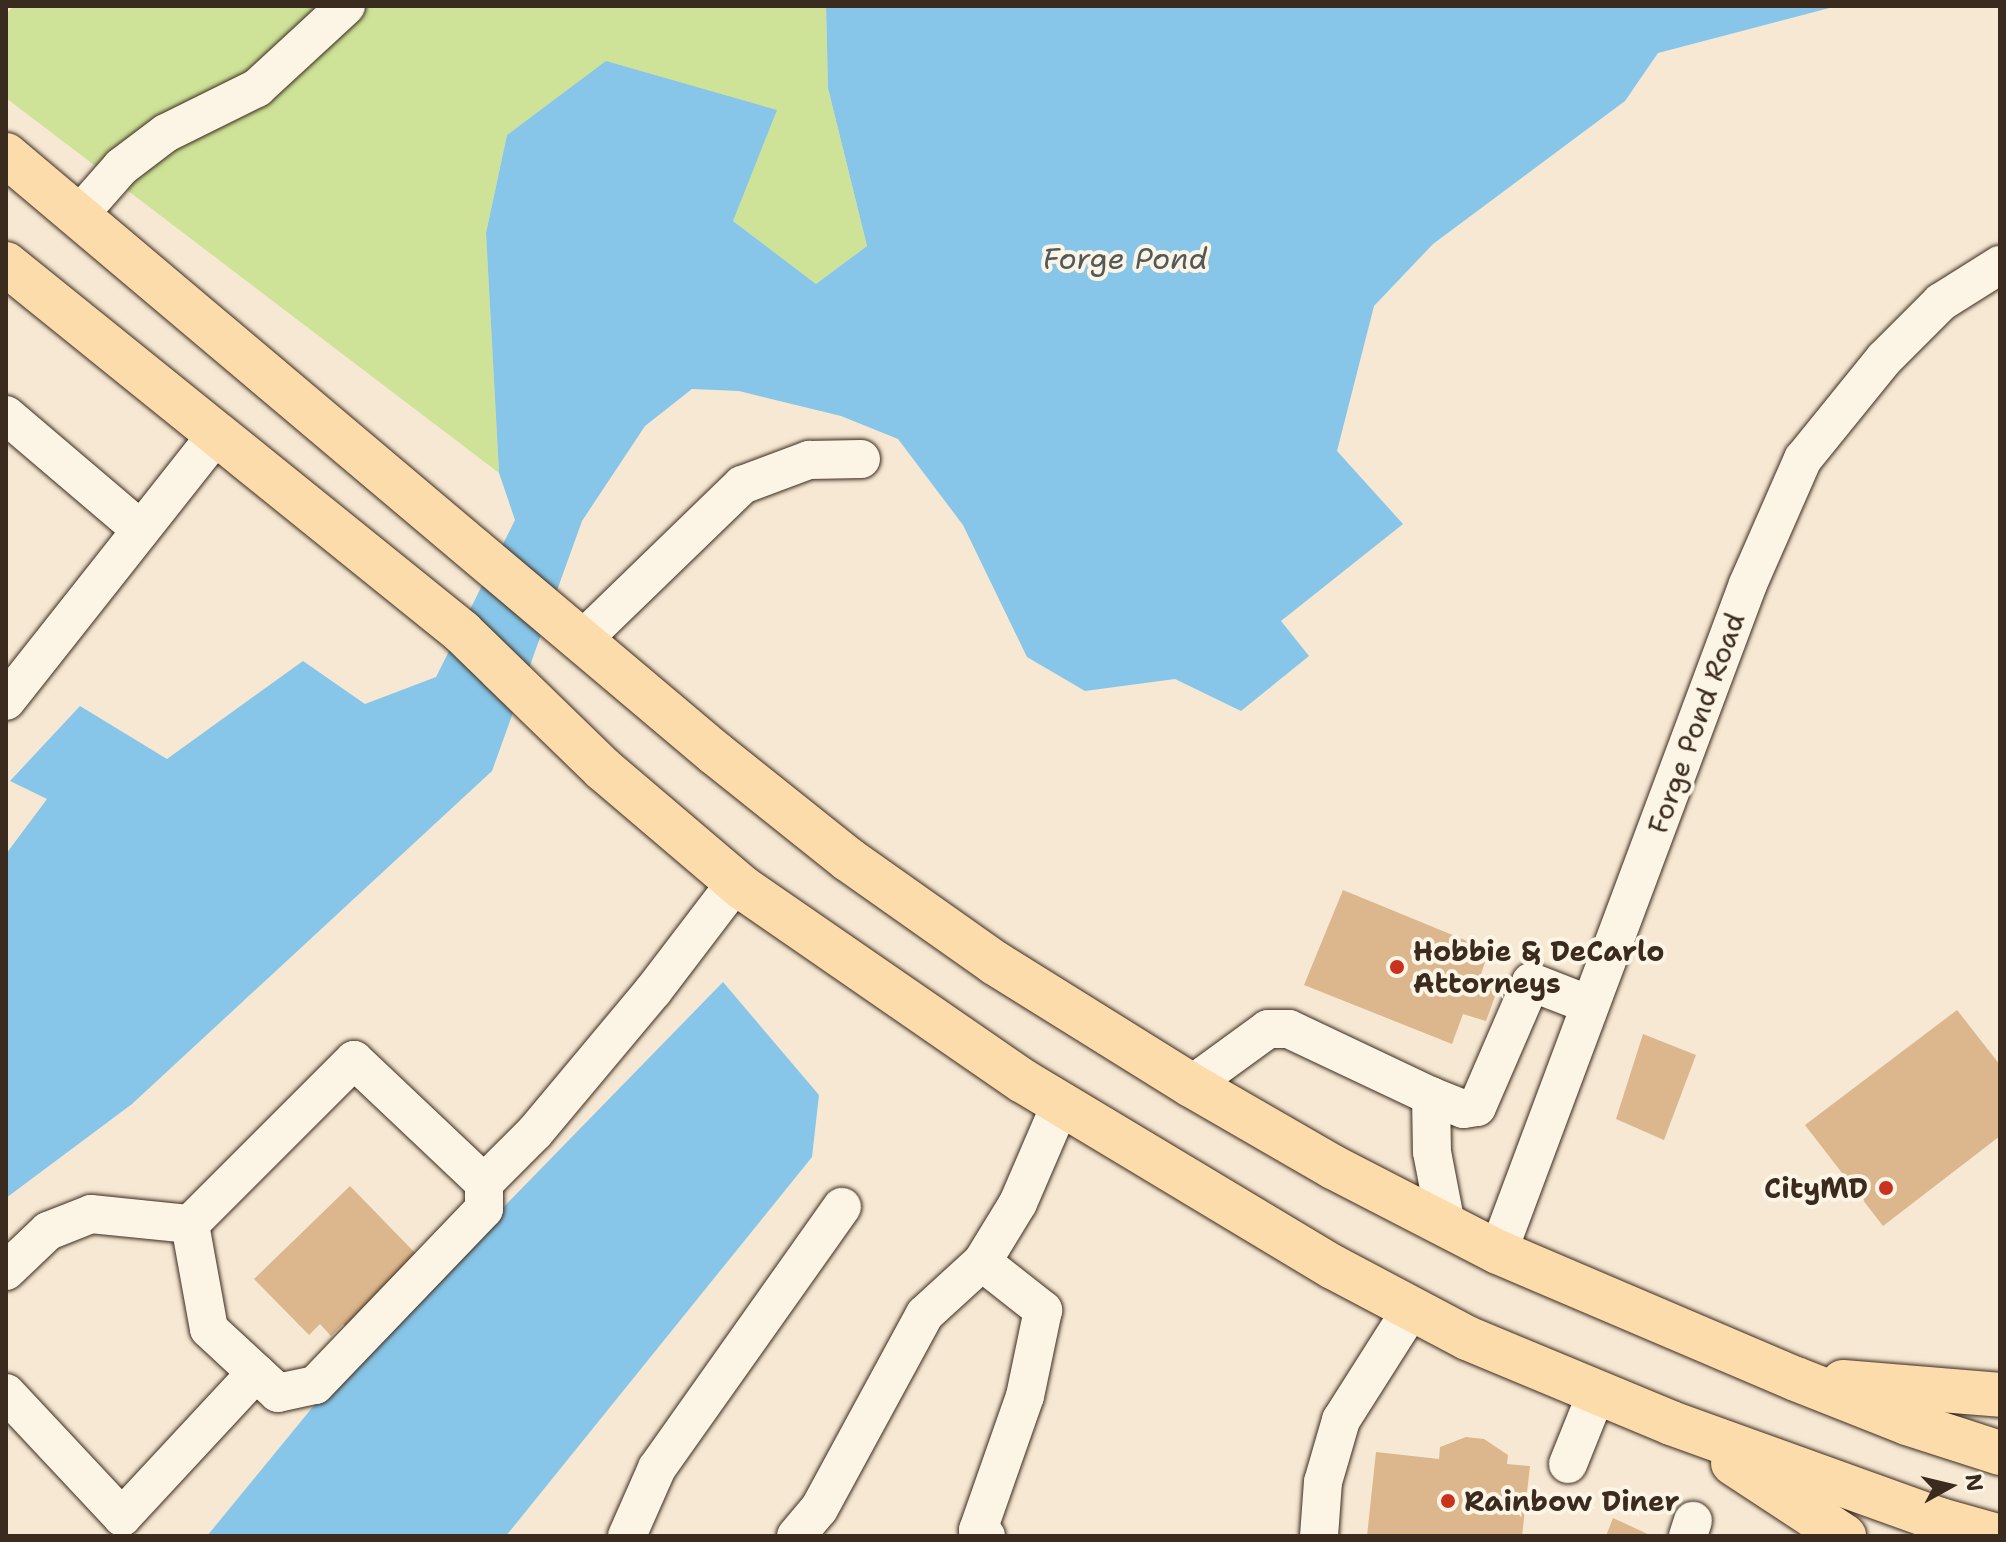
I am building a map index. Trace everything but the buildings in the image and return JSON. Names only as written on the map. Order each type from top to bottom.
[{"type":"highway","points":[[6,155],[568,632],[849,860],[995,963],[1191,1085],[1333,1167],[1498,1252],[1796,1379],[1907,1423],[2000,1453]]},
{"type":"highway","points":[[6,264],[462,632],[525,689],[603,769],[736,882],[1061,1103],[1333,1267],[1467,1338],[1671,1423],[1940,1520],[1997,1536]]},
{"type":"highway","points":[[1796,1379],[2000,1395]]},
{"type":"highway","points":[[1671,1423],[1844,1536]]},
{"type":"street","points":[[78,216],[121,167],[166,133],[257,88],[346,6]]},
{"type":"street","name":"Forge Pond Road","points":[[1498,1252],[1748,584],[1803,459],[1884,359],[1941,302],[2000,265]]},
{"type":"street","points":[[6,415],[141,530]]},
{"type":"street","points":[[6,701],[217,434]]},
{"type":"street","points":[[568,632],[742,485],[809,460],[861,459]]},
{"type":"street","points":[[190,1224],[209,1329],[278,1393],[315,1385],[484,1209],[484,1183],[555,1108],[653,991],[736,882]]},
{"type":"street","points":[[1191,1085],[1268,1029],[1289,1029],[1431,1096],[1464,1109],[1477,1107],[1531,982],[1590,1005]]},
{"type":"street","points":[[190,1224],[354,1060],[484,1183]]},
{"type":"street","points":[[1431,1096],[1432,1152],[1446,1225]]},
{"type":"street","points":[[796,1536],[819,1509],[925,1314],[982,1262],[1018,1203],[1061,1103]]},
{"type":"street","points":[[627,1536],[657,1468],[842,1207]]},
{"type":"street","points":[[6,1271],[48,1231],[91,1214],[190,1224]]},
{"type":"street","points":[[982,1262],[1043,1310],[1025,1396],[978,1530],[986,1536]]},
{"type":"street","points":[[1319,1536],[1323,1482],[1341,1420],[1412,1308]]},
{"type":"street","points":[[6,1393],[122,1517],[256,1373]]},
{"type":"street","points":[[1568,1464],[1597,1392]]},
{"type":"green space","points":[[14,6],[826,6],[828,88],[867,246],[816,284],[733,221],[606,62],[507,135],[486,233],[499,473],[6,98],[6,14]]},
{"type":"water","name":"Forge Pond","points":[[826,6],[1837,6],[1658,53],[1625,101],[1433,244],[1374,306],[1337,451],[1403,524],[1281,621],[1309,656],[1241,711],[1175,679],[1085,691],[1027,657],[963,525],[898,439],[841,416],[739,391],[692,389],[645,426],[582,521],[492,771],[132,1104],[6,1198],[6,854],[47,799],[10,781],[80,706],[167,759],[303,661],[365,704],[436,677],[515,520],[499,473],[486,233],[507,135],[606,61],[777,110],[733,221],[816,284],[867,246],[828,88]]},
{"type":"water","points":[[723,982],[819,1095],[812,1157],[506,1536],[207,1536],[334,1381]]},
{"type":"place","name":"Hobbie & DeCarlo Attorneys","points":[[1397,967]]},
{"type":"place","name":"CityMD","points":[[1886,1188]]},
{"type":"place","name":"Rainbow Diner","points":[[1448,1501]]}]
